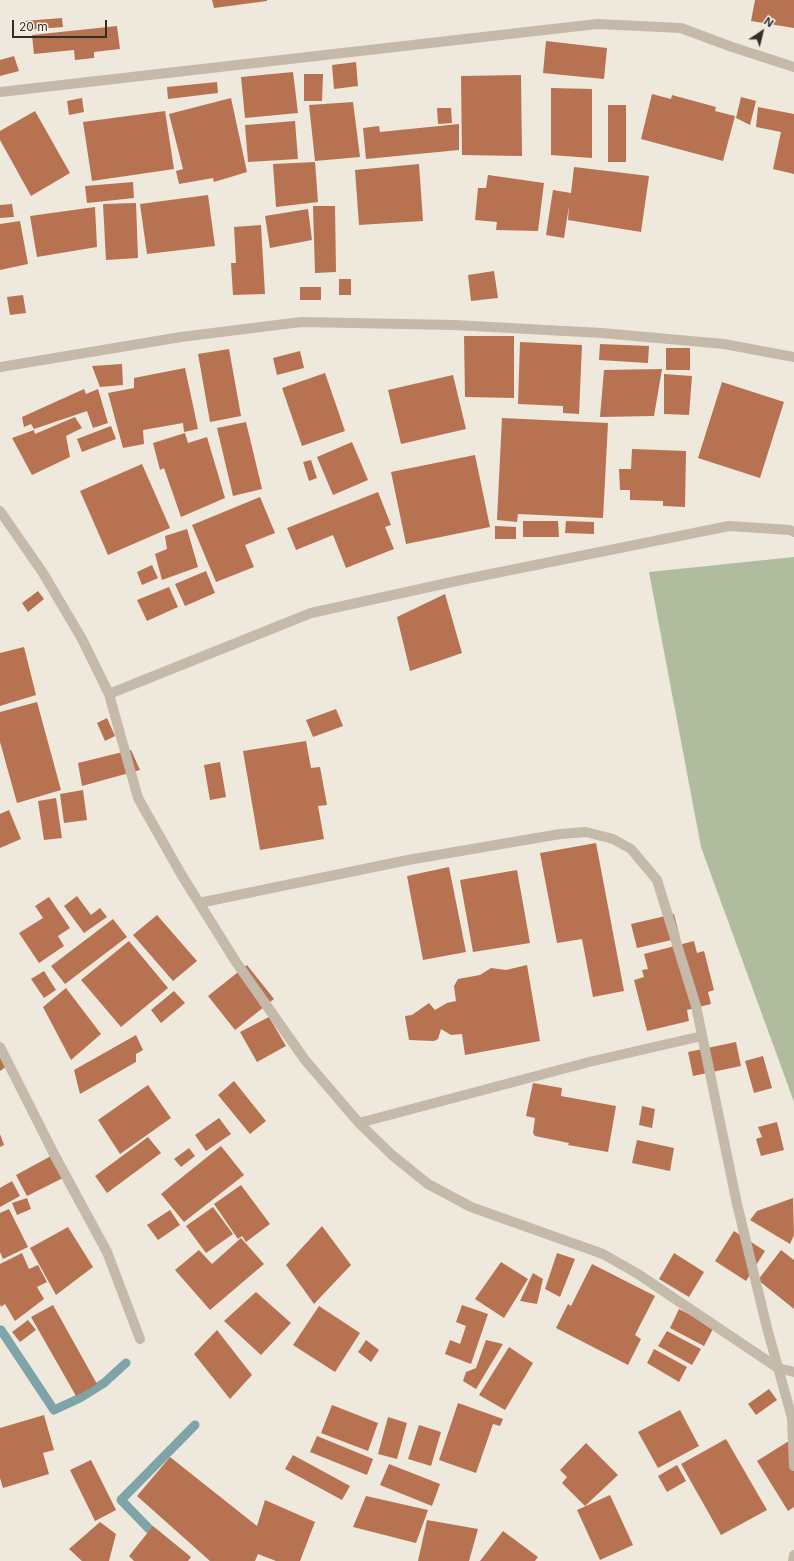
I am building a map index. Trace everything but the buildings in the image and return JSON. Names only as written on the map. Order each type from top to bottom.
[{"type":"street","points":[[0,92],[597,24],[681,28],[732,47],[794,66]]},
{"type":"street","points":[[0,367],[181,336],[301,322],[454,325],[602,333],[724,344],[794,357]]},
{"type":"street","points":[[0,511],[43,573],[82,639],[109,694],[138,798],[181,874],[236,962],[305,1060],[359,1123],[392,1155],[428,1184],[471,1207],[603,1254],[638,1274],[778,1368],[794,1372]]},
{"type":"street","points":[[109,694],[311,613],[461,580],[729,526],[790,530],[794,532]]},
{"type":"street","points":[[199,902],[408,860],[560,834],[586,832],[613,839],[631,849],[657,880],[696,1006],[737,1204],[767,1328],[792,1418],[794,1466]]},
{"type":"street","points":[[359,1123],[589,1062],[702,1036]]},
{"type":"street","points":[[0,1047],[55,1156],[107,1252],[140,1339]]},
{"type":"street","points":[[793,1561],[794,1555]]},
{"type":"green space","points":[[794,557],[794,1102],[701,847],[649,572]]},
{"type":"waterway","points":[[0,1331],[1,1330],[54,1410],[80,1398],[104,1383],[126,1363]]},
{"type":"waterway","points":[[158,1538],[121,1500],[195,1425]]}]
